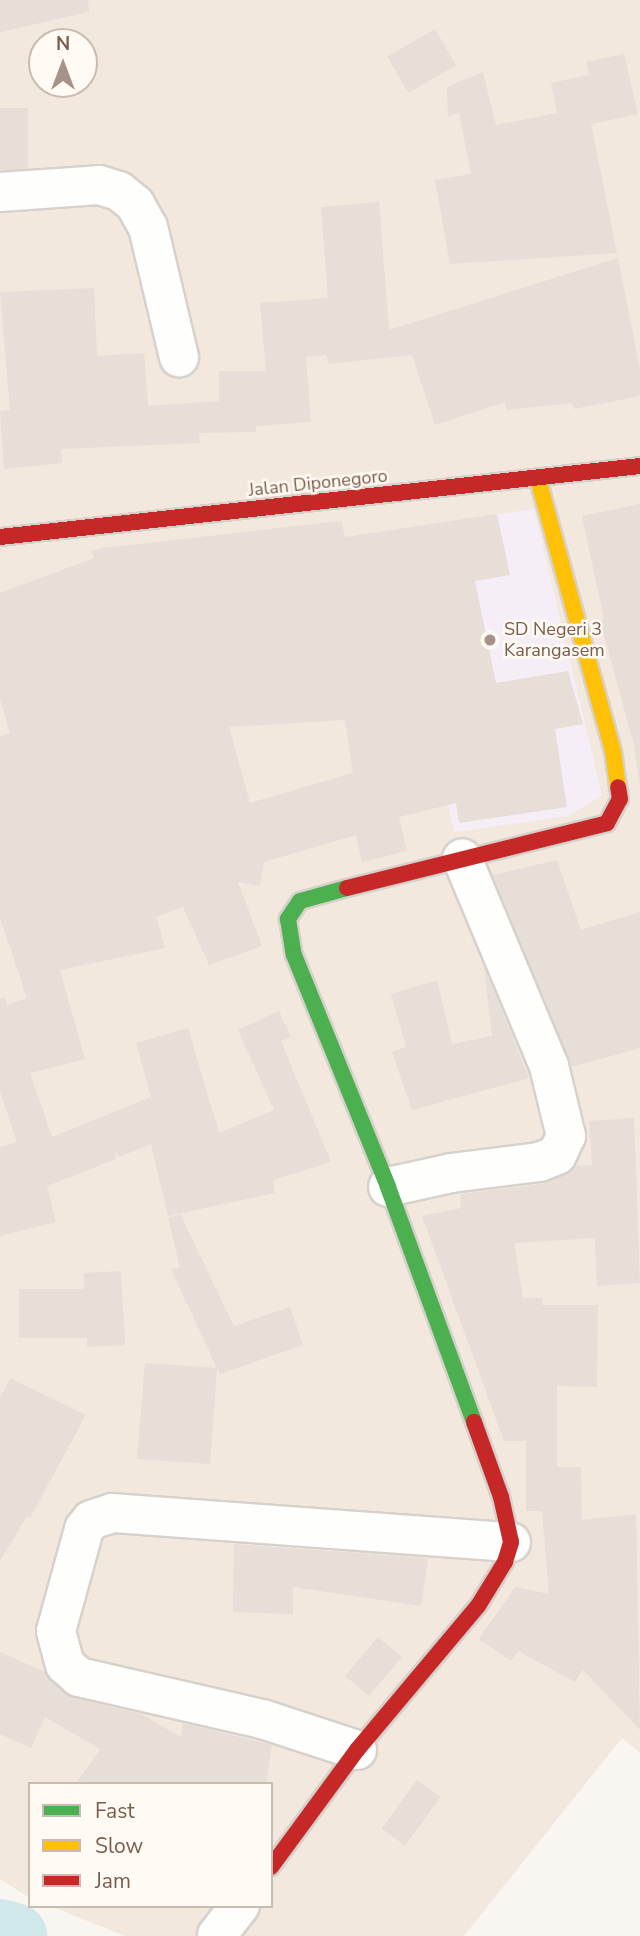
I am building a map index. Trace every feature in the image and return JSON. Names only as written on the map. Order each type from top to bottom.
[{"type":"street","points":[[0,192],[99,185],[119,191],[135,204],[148,227],[179,357]]},
{"type":"street","name":"Jalan Diponegoro","points":[[0,537],[640,466]]},
{"type":"street","points":[[273,1864],[357,1750],[478,1606],[505,1562],[511,1542],[504,1506],[388,1187],[294,955],[288,919],[300,901],[317,895],[607,823],[620,799],[613,751],[538,479]]},
{"type":"street","points":[[388,1187],[451,1173],[539,1162],[557,1155],[566,1136],[549,1066],[461,858]]},
{"type":"street","points":[[357,1750],[262,1720],[79,1678],[65,1665],[56,1631],[84,1529],[91,1520],[113,1513],[511,1542]]},
{"type":"shaded area","points":[[0,0],[640,0],[640,1753],[622,1738],[464,1936],[125,1936],[55,1908],[273,1908],[273,1782],[28,1782],[28,1897],[0,1879]]},
{"type":"shaded area","name":"SD Negeri 3 Karangasem","points":[[534,509],[602,795],[569,816],[454,832],[392,530]]},
{"type":"building","points":[[0,0],[88,0],[89,12],[0,32]]},
{"type":"building","points":[[435,29],[456,65],[408,93],[387,56]]},
{"type":"building","points":[[624,54],[638,114],[591,124],[617,253],[450,264],[435,180],[471,174],[459,113],[448,116],[447,87],[483,72],[496,125],[557,113],[551,83],[589,75],[586,62]]},
{"type":"building","points":[[0,108],[28,108],[28,170],[0,170]]},
{"type":"building","points":[[379,202],[389,330],[618,258],[640,370],[640,396],[574,409],[572,403],[506,410],[505,402],[435,425],[412,355],[329,364],[326,355],[306,357],[311,422],[256,426],[256,432],[199,433],[200,443],[61,449],[62,463],[4,469],[0,411],[10,410],[0,292],[94,288],[97,356],[144,353],[148,406],[219,401],[219,371],[266,371],[260,303],[328,298],[321,207]]},
{"type":"building","points":[[640,504],[640,785],[634,745],[600,621],[604,619],[582,516]]},
{"type":"building","points":[[497,514],[510,575],[475,581],[496,683],[568,671],[583,724],[555,729],[567,807],[459,823],[456,803],[399,817],[407,851],[362,862],[356,835],[264,862],[260,886],[238,882],[262,946],[209,965],[183,907],[156,917],[165,948],[60,970],[85,1059],[30,1073],[52,1137],[151,1097],[136,1043],[188,1028],[219,1133],[274,1110],[238,1030],[279,1011],[291,1037],[281,1041],[331,1162],[273,1180],[275,1193],[168,1216],[151,1144],[119,1157],[115,1150],[116,1159],[47,1186],[56,1222],[0,1236],[0,1147],[17,1142],[0,1091],[0,999],[5,998],[7,1005],[27,998],[0,918],[0,736],[10,733],[0,699],[0,593],[94,558],[91,551],[103,548],[341,521],[345,537]],"holes":[[[345,720],[353,773],[250,803],[229,727]]]},
{"type":"building","points":[[557,860],[581,930],[640,912],[640,1048],[572,1067],[493,875]]},
{"type":"building","points":[[484,967],[529,1078],[412,1110],[392,1052],[406,1047],[391,994],[437,980],[452,1044],[492,1036]]},
{"type":"building","points":[[634,1118],[640,1283],[597,1286],[595,1238],[514,1243],[523,1298],[542,1298],[542,1305],[598,1305],[597,1387],[557,1386],[557,1467],[581,1467],[582,1520],[636,1514],[640,1730],[583,1670],[575,1682],[518,1651],[511,1661],[479,1639],[515,1587],[549,1594],[542,1511],[526,1511],[526,1441],[504,1441],[422,1216],[461,1208],[460,1194],[542,1184],[575,1166],[592,1165],[589,1121]]},
{"type":"building","points":[[180,1214],[234,1326],[290,1307],[303,1345],[220,1374],[217,1369],[210,1464],[137,1459],[145,1363],[217,1368],[171,1269],[180,1268],[168,1218]]},
{"type":"building","points":[[121,1271],[125,1345],[87,1347],[87,1338],[19,1338],[19,1289],[84,1289],[84,1273]]},
{"type":"building","points":[[10,1378],[86,1415],[30,1518],[27,1516],[0,1561],[0,1398]]},
{"type":"building","points":[[234,1544],[428,1558],[421,1606],[293,1587],[293,1614],[233,1612]]},
{"type":"building","points":[[378,1637],[402,1657],[369,1696],[345,1676]]},
{"type":"building","points":[[0,1652],[45,1672],[74,1698],[141,1714],[181,1737],[183,1723],[272,1745],[266,1782],[77,1782],[100,1749],[45,1717],[31,1748],[0,1734]]},
{"type":"building","points":[[417,1780],[440,1797],[405,1846],[382,1829]]},
{"type":"waterway","points":[[0,1932],[14,1936]]},
{"type":"traffic: fast","points":[[347,888],[300,901],[288,919],[294,955],[388,1187],[474,1422]]},
{"type":"traffic: slow","points":[[538,479],[613,751],[618,787]]},
{"type":"traffic: jam","points":[[0,537],[640,466]]},
{"type":"traffic: jam","points":[[347,888],[607,823],[620,799],[618,787]]},
{"type":"traffic: jam","points":[[273,1864],[357,1750],[478,1606],[505,1562],[511,1542],[501,1497],[474,1422]]},
{"type":"place","name":"SD Negeri 3 Karangasem","points":[[490,640]]}]
